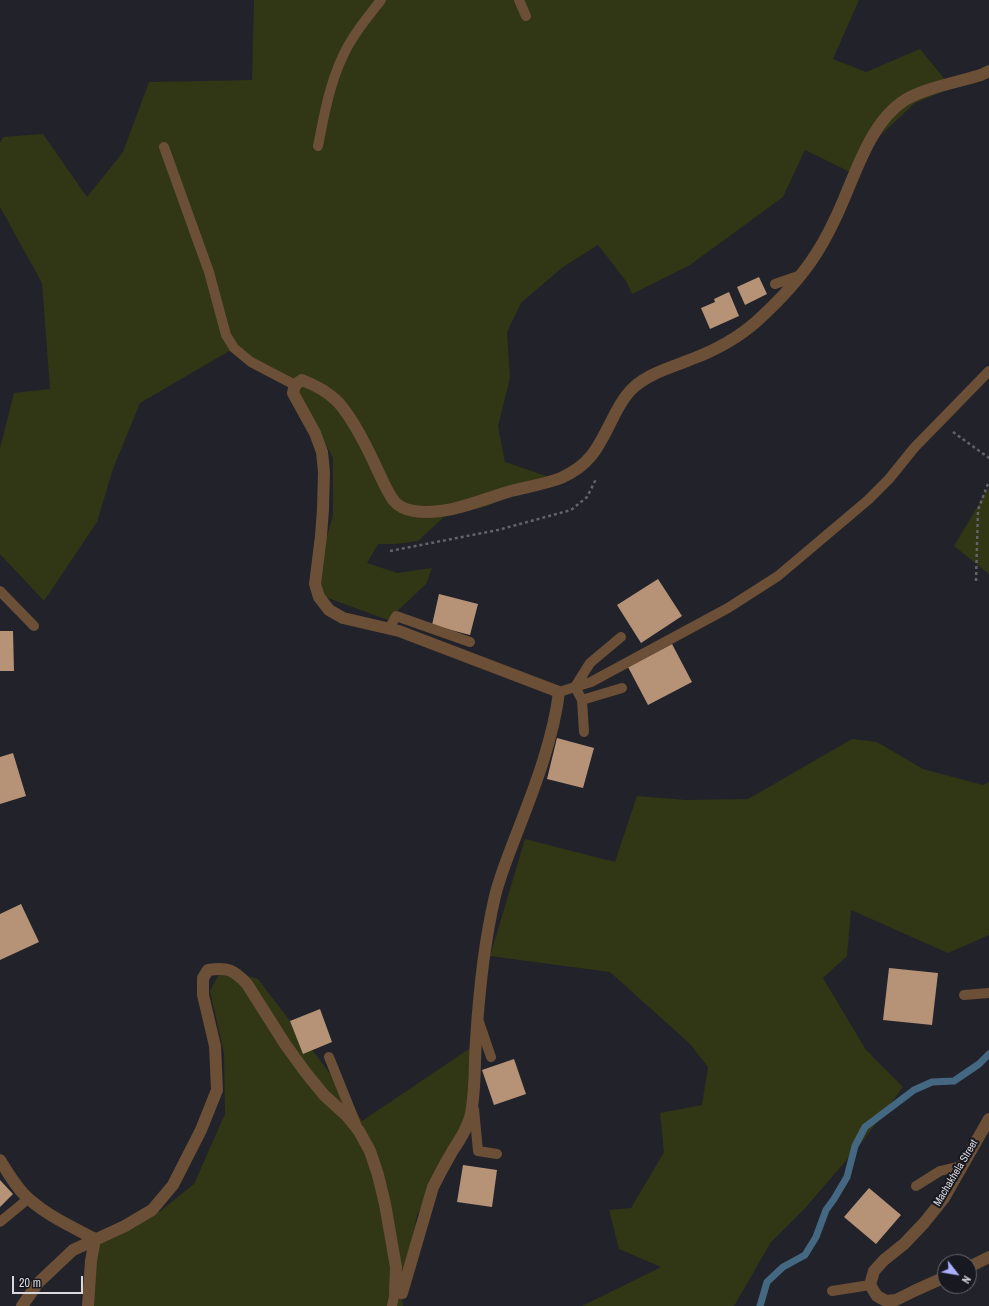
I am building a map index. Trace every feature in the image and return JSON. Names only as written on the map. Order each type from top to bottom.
[{"type":"street","points":[[22,1306],[38,1282],[73,1250],[125,1226],[152,1210],[173,1185],[201,1130],[217,1090],[215,1046],[203,995],[203,978],[208,970],[222,968],[231,970],[247,984],[285,1044],[306,1073],[324,1095],[347,1116],[359,1131],[370,1151],[385,1204],[396,1266],[395,1292],[402,1293],[425,1210],[433,1187],[463,1135],[470,1119],[473,1101],[482,965],[488,926],[495,894],[505,862],[536,783],[556,710],[559,692],[432,643],[389,629],[343,618],[329,610],[320,597],[315,584],[323,510],[324,472],[322,452],[316,433],[293,393],[295,385],[302,380],[312,384],[337,401],[356,430],[386,489],[394,502],[402,508],[414,511],[433,512],[449,510],[506,492],[559,479],[580,468],[592,456],[632,388],[648,377],[696,358],[730,342],[754,324],[777,302],[801,275],[816,254],[832,225],[858,163],[874,134],[890,113],[905,100],[928,90],[989,72]]},
{"type":"street","name":"Machakhela Street","points":[[870,1284],[874,1271],[884,1260],[904,1244],[924,1223],[944,1198],[989,1119]]},
{"type":"street","points":[[0,1160],[28,1199],[47,1213],[95,1239]]},
{"type":"street","points":[[88,1306],[91,1261],[95,1239]]},
{"type":"street","points":[[977,1262],[989,1257]]},
{"type":"street","points":[[870,1284],[877,1296],[886,1301],[896,1300],[937,1281]]},
{"type":"lane","points":[[318,146],[329,92],[342,57],[362,24],[382,0]]},
{"type":"lane","points":[[519,0],[526,16]]},
{"type":"lane","points":[[164,147],[209,272],[226,335],[234,348],[251,362],[295,385]]},
{"type":"lane","points":[[775,284],[801,275]]},
{"type":"lane","points":[[559,692],[591,682],[728,608],[778,576],[868,500],[889,479],[914,448],[989,371]]},
{"type":"lane","points":[[0,591],[34,626]]},
{"type":"lane","points":[[389,629],[396,616],[470,642]]},
{"type":"lane","points":[[575,687],[590,663],[621,637]]},
{"type":"lane","points":[[575,687],[582,700],[584,732]]},
{"type":"lane","points":[[582,700],[622,688]]},
{"type":"lane","points":[[964,996],[989,993]]},
{"type":"lane","points":[[478,1018],[491,1057]]},
{"type":"lane","points":[[329,1058],[359,1131]]},
{"type":"lane","points":[[473,1101],[478,1151],[497,1154]]},
{"type":"lane","points":[[916,1186],[940,1171],[961,1166]]},
{"type":"lane","points":[[0,1222],[28,1199]]},
{"type":"lane","points":[[832,1291],[870,1284]]},
{"type":"lane","points":[[392,1306],[395,1292]]},
{"type":"path","points":[[940,422],[989,458]]},
{"type":"path","points":[[390,551],[498,530],[571,510],[587,497],[595,481],[592,456]]},
{"type":"path","points":[[976,580],[978,510],[989,481]]},
{"type":"green space","points":[[254,0],[859,0],[833,59],[866,72],[920,49],[952,88],[915,103],[869,146],[854,174],[805,150],[783,197],[690,265],[632,294],[626,281],[598,245],[563,267],[521,303],[507,332],[510,378],[498,426],[505,462],[552,478],[485,507],[446,515],[418,541],[395,544],[378,544],[367,563],[397,573],[432,568],[426,584],[388,620],[325,597],[316,575],[333,515],[333,458],[295,385],[231,350],[140,403],[113,469],[97,522],[44,601],[0,554],[0,448],[14,393],[50,389],[42,283],[0,207],[0,143],[3,137],[43,134],[87,197],[123,152],[149,82],[252,80]]},
{"type":"green space","points":[[989,487],[989,574],[954,546]]},
{"type":"green space","points":[[852,739],[877,742],[923,769],[983,785],[989,782],[989,935],[948,953],[851,910],[847,956],[823,978],[866,1050],[903,1087],[862,1142],[807,1206],[771,1242],[734,1306],[582,1306],[661,1267],[619,1249],[609,1210],[631,1208],[664,1152],[660,1113],[702,1105],[708,1067],[690,1044],[610,972],[490,956],[525,839],[615,862],[637,796],[686,800],[748,799]]},
{"type":"green space","points":[[222,968],[258,979],[349,1099],[362,1121],[482,1040],[477,1090],[443,1170],[417,1215],[402,1293],[403,1306],[87,1306],[95,1239],[159,1212],[194,1184],[225,1114],[224,1053],[210,991]]},
{"type":"building","points":[[759,277],[767,294],[745,305],[737,287]]},
{"type":"building","points":[[729,292],[739,316],[710,329],[701,308],[715,302],[714,299]]},
{"type":"building","points":[[658,579],[682,616],[641,643],[617,605]]},
{"type":"building","points":[[439,594],[478,604],[470,635],[432,625]]},
{"type":"building","points":[[0,631],[13,631],[14,671],[0,671]]},
{"type":"building","points":[[672,644],[692,682],[648,705],[628,667]]},
{"type":"building","points":[[557,738],[594,748],[583,788],[547,779]]},
{"type":"building","points":[[13,753],[26,796],[0,804],[0,757]]},
{"type":"building","points":[[21,904],[39,942],[0,960],[0,914]]},
{"type":"building","points":[[889,968],[938,973],[932,1025],[883,1020]]},
{"type":"building","points":[[320,1009],[332,1042],[303,1054],[290,1021]]},
{"type":"building","points":[[514,1059],[526,1094],[494,1105],[482,1070]]},
{"type":"building","points":[[463,1165],[497,1170],[492,1207],[457,1202]]},
{"type":"building","points":[[0,1180],[13,1194],[0,1207]]},
{"type":"building","points":[[869,1188],[901,1215],[876,1244],[844,1217]]},
{"type":"waterway","points":[[760,1306],[767,1282],[783,1267],[805,1255],[816,1237],[826,1210],[847,1177],[855,1146],[865,1127],[914,1090],[932,1082],[954,1081],[979,1064],[989,1054]]}]
